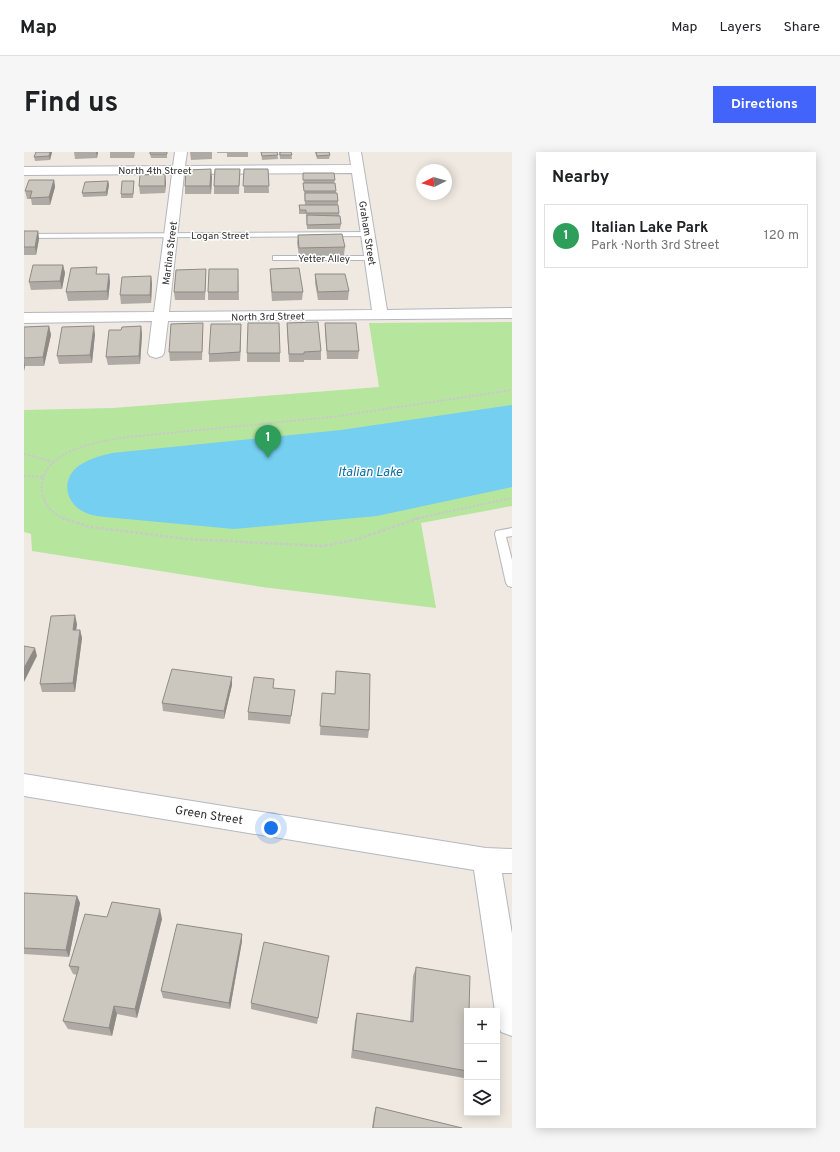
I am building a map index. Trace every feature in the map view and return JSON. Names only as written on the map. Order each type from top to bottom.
[{"type":"street","name":"Martina Street","points":[[156,353],[181,152]]},
{"type":"street","name":"Graham Street","points":[[355,152],[380,314]]},
{"type":"street","name":"North 4th Street","points":[[24,171],[358,169]]},
{"type":"street","name":"North 3rd Street","points":[[24,318],[512,313]]},
{"type":"street","name":"Green Street","points":[[24,785],[499,860]]},
{"type":"street","points":[[499,860],[512,1021]]},
{"type":"lane","name":"Logan Street","points":[[24,236],[368,234]]},
{"type":"lane","name":"Yetter Alley","points":[[276,258],[372,258]]},
{"type":"lane","points":[[512,532],[500,534],[512,583]]},
{"type":"path","points":[[512,390],[334,417],[150,434],[112,440],[75,449],[54,462],[44,477],[41,486],[44,501],[49,508],[55,514],[75,523],[111,530],[187,538],[303,546],[323,546],[347,543],[414,519],[512,498]]},
{"type":"path","points":[[24,454],[54,462]]},
{"type":"path","points":[[24,476],[44,477]]},
{"type":"green space","points":[[512,322],[512,506],[421,523],[436,608],[262,587],[32,551],[31,534],[24,532],[24,410],[113,408],[379,387],[369,323]]},
{"type":"water","name":"Italian Lake","points":[[512,405],[512,487],[377,516],[234,529],[93,515],[77,507],[69,497],[67,486],[68,480],[75,469],[97,457],[112,453],[341,430]]},
{"type":"building","points":[[36,152],[50,152],[49,156],[34,157]]},
{"type":"building","points":[[150,152],[167,152],[167,154],[150,154]]},
{"type":"building","points":[[261,152],[277,152],[278,155],[262,156]]},
{"type":"building","points":[[280,152],[291,152],[292,155],[280,155]]},
{"type":"building","points":[[316,152],[329,152],[330,155],[317,156]]},
{"type":"building","points":[[211,169],[210,186],[185,186],[186,170]]},
{"type":"building","points":[[215,169],[240,169],[239,186],[214,186]]},
{"type":"building","points":[[244,169],[268,169],[269,186],[243,186]]},
{"type":"building","points":[[303,173],[334,173],[335,180],[303,180]]},
{"type":"building","points":[[165,174],[165,186],[139,186],[140,175]]},
{"type":"building","points":[[29,180],[54,180],[49,197],[30,198],[32,191],[25,191]]},
{"type":"building","points":[[108,181],[106,192],[82,193],[85,182]]},
{"type":"building","points":[[122,181],[134,181],[133,194],[121,194]]},
{"type":"building","points":[[303,183],[335,183],[336,191],[304,191]]},
{"type":"building","points":[[305,193],[337,193],[338,201],[305,201]]},
{"type":"building","points":[[299,205],[338,205],[339,213],[306,213],[306,210],[300,210]]},
{"type":"building","points":[[307,215],[340,216],[341,224],[307,225]]},
{"type":"building","points":[[24,231],[38,231],[35,247],[24,247]]},
{"type":"building","points":[[342,234],[345,247],[299,248],[298,235]]},
{"type":"building","points":[[33,265],[63,265],[60,281],[29,282]]},
{"type":"building","points":[[97,267],[96,274],[109,274],[107,291],[66,292],[71,268]]},
{"type":"building","points":[[299,268],[303,292],[272,292],[270,269]]},
{"type":"building","points":[[206,269],[205,292],[174,292],[176,270]]},
{"type":"building","points":[[209,269],[238,269],[238,292],[208,292]]},
{"type":"building","points":[[315,274],[345,274],[349,291],[318,292]]},
{"type":"building","points":[[151,276],[150,295],[120,295],[122,277]]},
{"type":"building","points":[[318,322],[321,351],[304,352],[304,354],[289,354],[287,323]]},
{"type":"building","points":[[203,323],[202,352],[169,352],[171,324]]},
{"type":"building","points":[[248,323],[279,323],[280,353],[247,353]]},
{"type":"building","points":[[325,323],[356,323],[359,351],[327,351]]},
{"type":"building","points":[[211,324],[241,324],[240,352],[209,354]]},
{"type":"building","points":[[49,326],[43,357],[24,358],[24,327]]},
{"type":"building","points":[[94,326],[90,355],[57,356],[62,327]]},
{"type":"building","points":[[141,326],[139,356],[106,357],[109,330],[121,330],[122,327]]},
{"type":"building","points":[[75,615],[73,630],[80,630],[73,683],[40,684],[51,616]]},
{"type":"building","points":[[24,646],[35,648],[24,668]]},
{"type":"building","points":[[172,669],[232,677],[224,711],[162,703]]},
{"type":"building","points":[[336,671],[370,674],[369,730],[320,726],[322,693],[335,694]]},
{"type":"building","points":[[254,677],[274,679],[273,688],[295,690],[291,716],[248,712]]},
{"type":"building","points":[[24,893],[77,896],[66,950],[24,948]]},
{"type":"building","points":[[112,902],[160,909],[135,1009],[114,1006],[109,1028],[63,1021],[79,967],[69,966],[85,914],[107,917]]},
{"type":"building","points":[[177,924],[242,934],[229,1003],[161,991]]},
{"type":"building","points":[[264,942],[329,956],[318,1018],[251,1003]]},
{"type":"building","points":[[416,967],[470,976],[469,1008],[464,1008],[464,1070],[353,1050],[357,1013],[413,1022]]},
{"type":"building","points":[[376,1107],[462,1128],[373,1128]]},
{"type":"place","name":"Italian Lake Park","points":[[268,458]]}]
